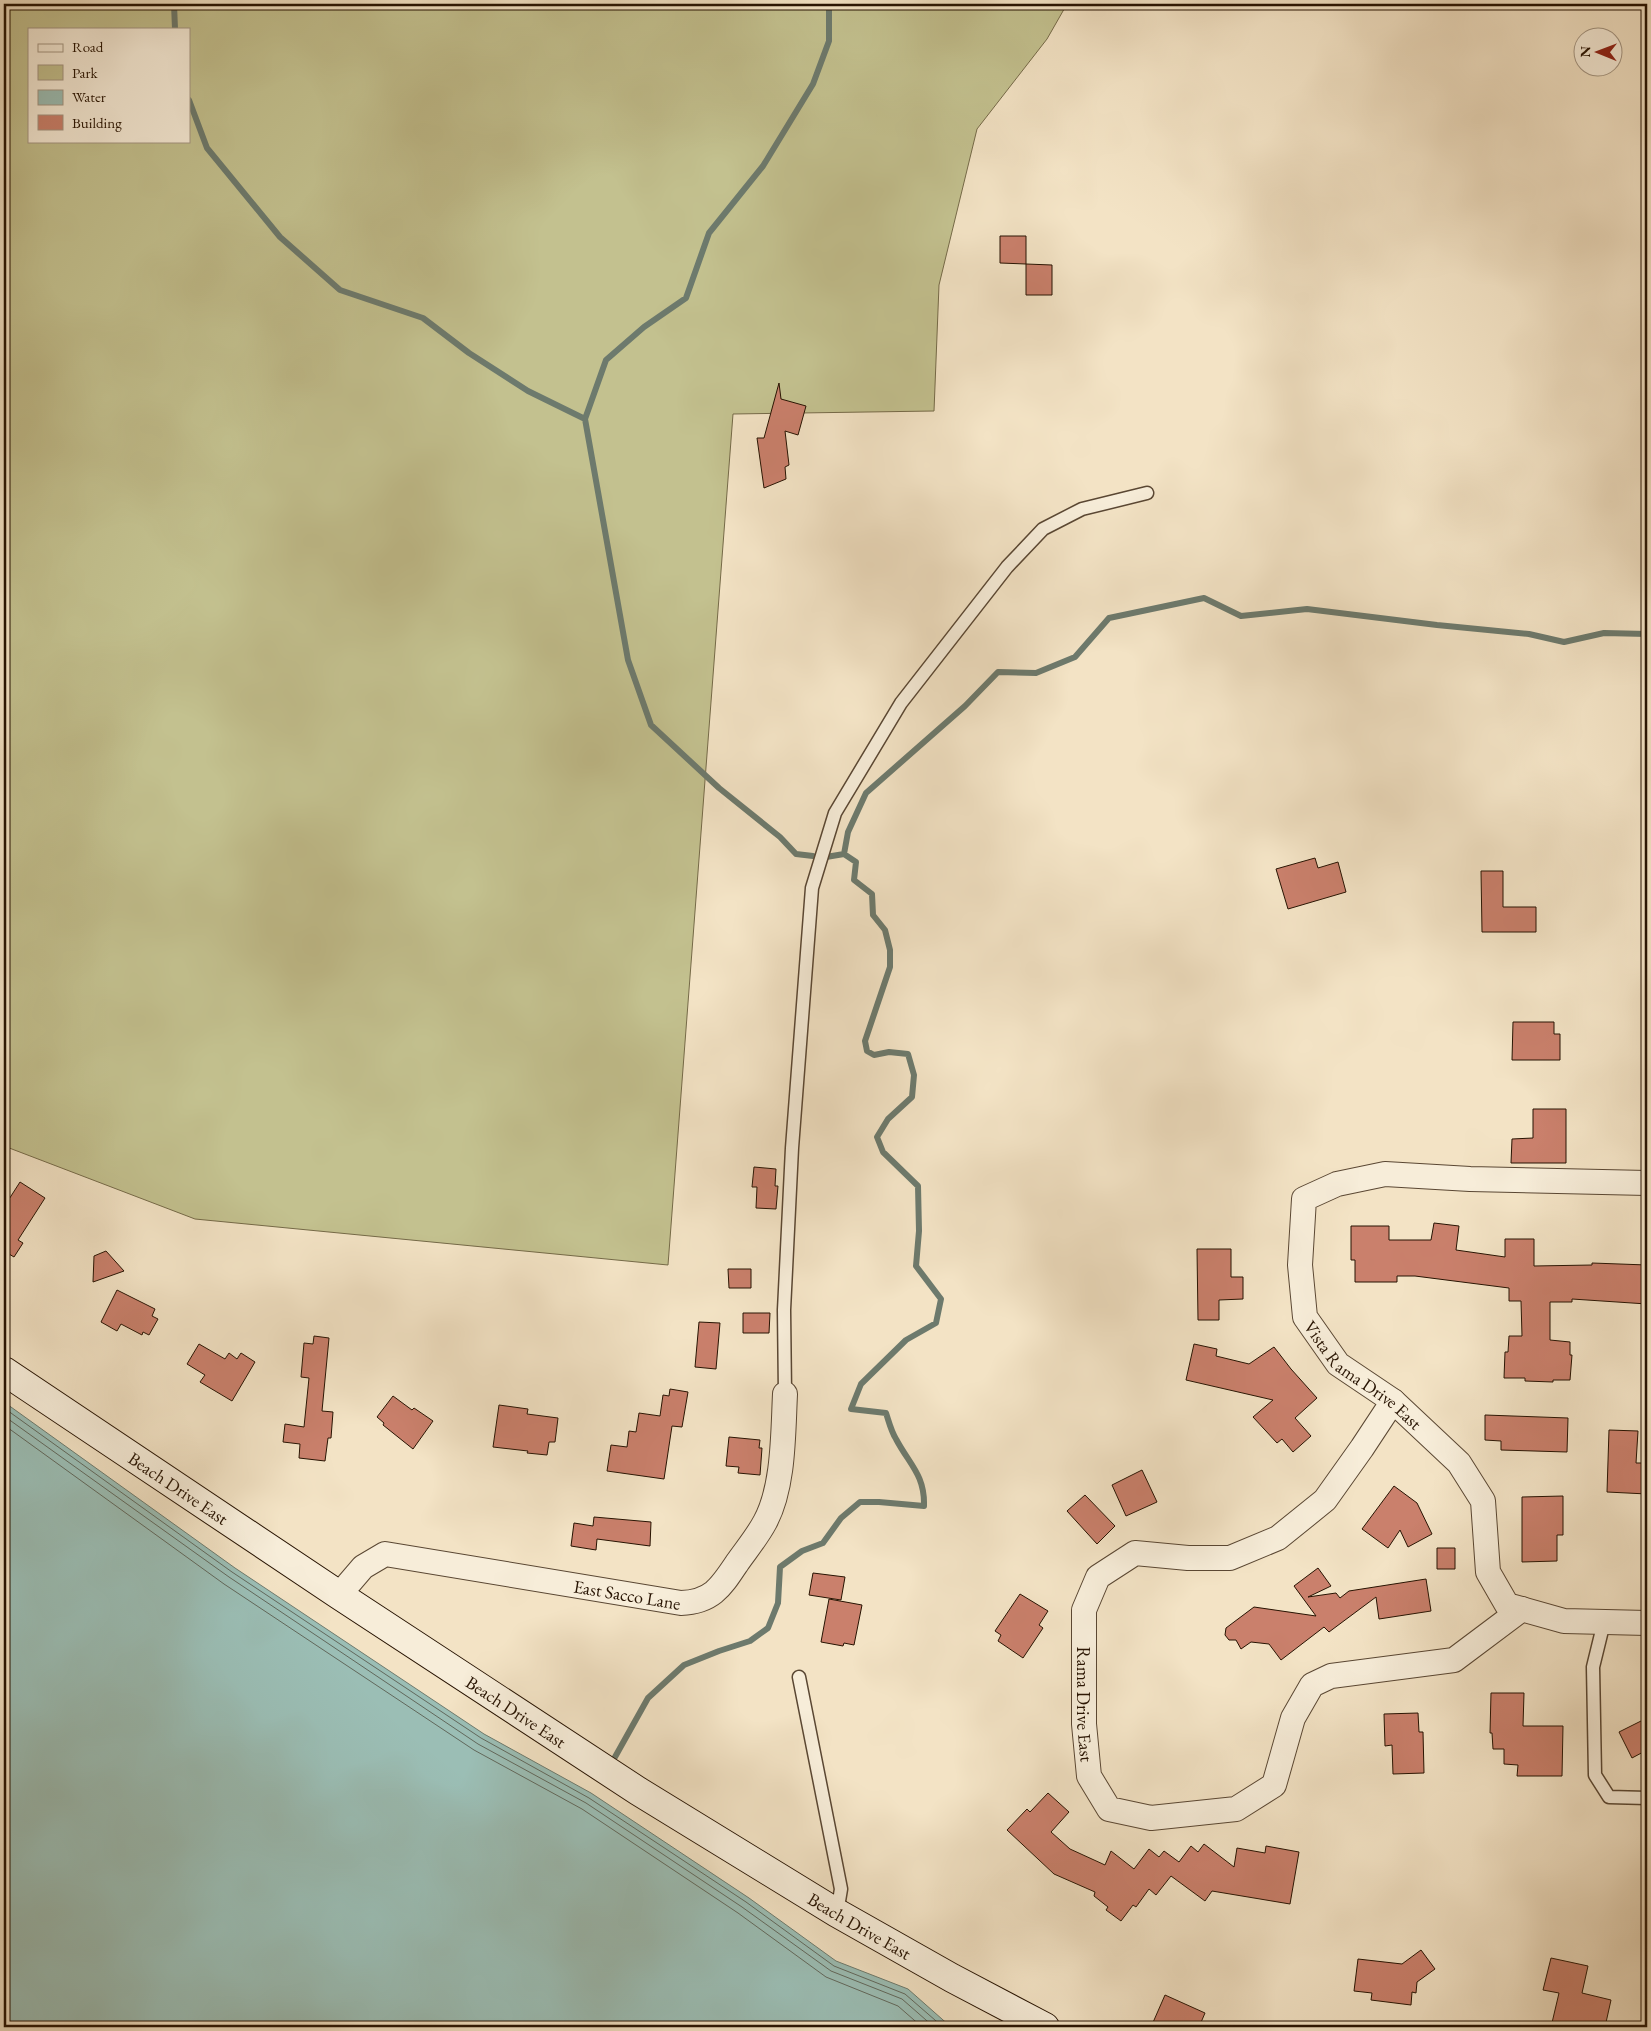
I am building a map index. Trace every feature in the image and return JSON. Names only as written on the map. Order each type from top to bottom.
[{"type":"main road","name":"Beach Drive East","points":[[4,1371],[339,1595],[638,1791],[837,1913],[952,1978],[1045,2027]]},
{"type":"street","name":"Vista Rama Drive East","points":[[1647,1183],[1470,1179],[1385,1174],[1337,1184],[1304,1198],[1300,1265],[1305,1317],[1338,1364],[1393,1400],[1458,1463],[1483,1501],[1488,1572],[1507,1605],[1564,1621],[1647,1623]]},
{"type":"street","name":"East Sacco Lane","points":[[339,1595],[364,1566],[385,1554],[681,1603],[696,1602],[707,1598],[722,1586],[765,1522],[771,1508],[782,1454],[785,1394]]},
{"type":"street","name":"Rama Drive East","points":[[1393,1400],[1325,1500],[1278,1538],[1230,1558],[1188,1558],[1136,1553],[1098,1577],[1084,1610],[1084,1724],[1090,1776],[1109,1809],[1151,1818],[1236,1809],[1274,1785],[1293,1718],[1312,1685],[1331,1676],[1454,1660],[1522,1609]]},
{"type":"lane","points":[[785,1394],[784,1310],[792,1148],[812,888],[834,814],[901,703],[1007,568],[1043,530],[1082,509],[1147,493]]},
{"type":"lane","points":[[1604,1622],[1593,1667],[1595,1775],[1609,1796],[1647,1798]]},
{"type":"lane","points":[[799,1677],[841,1889],[837,1913]]},
{"type":"green space","points":[[4,4],[1067,4],[1047,39],[977,129],[939,285],[934,411],[733,414],[668,1265],[195,1219],[4,1146]]},
{"type":"water","points":[[4,1402],[235,1568],[484,1734],[591,1793],[749,1898],[836,1961],[908,1989],[951,2027],[4,2027]]},
{"type":"building","points":[[1000,236],[1026,236],[1026,264],[1000,263]]},
{"type":"building","points":[[1026,264],[1052,265],[1052,295],[1026,295]]},
{"type":"building","points":[[779,383],[781,399],[806,406],[798,435],[785,431],[789,465],[785,467],[786,479],[764,488],[757,438],[764,438]]},
{"type":"building","points":[[1315,858],[1318,868],[1338,862],[1346,892],[1288,909],[1276,869]]},
{"type":"building","points":[[1481,871],[1503,871],[1503,907],[1536,907],[1536,932],[1482,932]]},
{"type":"building","points":[[1513,1022],[1554,1022],[1554,1034],[1560,1034],[1560,1060],[1512,1060]]},
{"type":"building","points":[[1533,1109],[1566,1109],[1566,1163],[1511,1163],[1512,1139],[1533,1138]]},
{"type":"building","points":[[754,1167],[776,1169],[775,1186],[778,1186],[776,1209],[756,1208],[757,1187],[752,1187]]},
{"type":"building","points":[[20,1182],[45,1198],[18,1240],[23,1243],[14,1257],[9,1254],[4,1262],[4,1207]]},
{"type":"building","points":[[1434,1223],[1459,1226],[1456,1250],[1505,1257],[1505,1239],[1534,1239],[1534,1266],[1592,1265],[1592,1263],[1647,1265],[1647,1304],[1572,1299],[1572,1302],[1550,1302],[1550,1340],[1570,1342],[1570,1355],[1572,1355],[1570,1380],[1553,1380],[1553,1382],[1525,1381],[1525,1378],[1504,1378],[1505,1352],[1508,1352],[1509,1336],[1522,1336],[1521,1301],[1509,1301],[1509,1288],[1415,1276],[1397,1276],[1397,1282],[1355,1282],[1355,1260],[1351,1260],[1351,1226],[1389,1226],[1389,1240],[1431,1240]]},
{"type":"building","points":[[1197,1249],[1231,1249],[1231,1277],[1243,1277],[1243,1299],[1219,1300],[1219,1320],[1198,1320]]},
{"type":"building","points":[[106,1251],[124,1271],[93,1282],[94,1256]]},
{"type":"building","points":[[728,1269],[751,1269],[751,1288],[729,1288]]},
{"type":"building","points":[[117,1290],[155,1309],[152,1316],[158,1319],[149,1335],[143,1332],[142,1335],[121,1324],[117,1331],[101,1322]]},
{"type":"building","points":[[743,1313],[770,1313],[769,1333],[743,1333]]},
{"type":"building","points":[[699,1322],[720,1323],[716,1369],[695,1367]]},
{"type":"building","points":[[314,1336],[329,1338],[322,1411],[333,1412],[331,1438],[328,1438],[325,1461],[299,1458],[300,1444],[283,1442],[285,1424],[304,1427],[309,1378],[301,1377],[304,1343],[313,1344]]},
{"type":"building","points":[[199,1344],[225,1359],[229,1353],[237,1359],[241,1353],[255,1362],[232,1401],[200,1382],[205,1375],[187,1364]]},
{"type":"building","points":[[1194,1344],[1217,1349],[1216,1356],[1249,1364],[1274,1347],[1317,1398],[1295,1418],[1311,1436],[1293,1452],[1282,1439],[1277,1443],[1253,1417],[1273,1400],[1186,1380]]},
{"type":"building","points":[[670,1389],[688,1392],[682,1427],[672,1426],[664,1479],[607,1471],[611,1445],[627,1447],[629,1431],[636,1432],[639,1413],[660,1416],[663,1395],[669,1396]]},
{"type":"building","points":[[393,1396],[412,1410],[414,1408],[433,1421],[413,1449],[383,1425],[384,1423],[377,1417]]},
{"type":"building","points":[[499,1405],[528,1409],[527,1414],[558,1418],[555,1442],[549,1442],[547,1455],[493,1447]]},
{"type":"building","points":[[1485,1415],[1568,1418],[1567,1452],[1501,1450],[1501,1441],[1485,1440]]},
{"type":"building","points":[[1609,1430],[1638,1431],[1636,1463],[1647,1463],[1647,1494],[1607,1492]]},
{"type":"building","points":[[729,1437],[760,1440],[759,1448],[762,1448],[760,1475],[738,1473],[739,1467],[726,1466]]},
{"type":"building","points":[[1142,1470],[1157,1502],[1126,1516],[1112,1485]]},
{"type":"building","points":[[1394,1486],[1417,1503],[1432,1534],[1408,1547],[1400,1530],[1388,1548],[1362,1529]]},
{"type":"building","points":[[1085,1495],[1115,1526],[1097,1544],[1067,1511]]},
{"type":"building","points":[[1563,1496],[1563,1535],[1557,1535],[1557,1561],[1522,1562],[1522,1497]]},
{"type":"building","points":[[594,1517],[651,1522],[650,1546],[597,1539],[596,1550],[571,1546],[574,1523],[593,1526]]},
{"type":"building","points":[[1437,1548],[1455,1548],[1455,1569],[1437,1569]]},
{"type":"building","points":[[1318,1568],[1331,1586],[1308,1597],[1336,1593],[1340,1598],[1349,1591],[1426,1579],[1431,1611],[1379,1619],[1376,1597],[1329,1632],[1324,1627],[1281,1660],[1269,1644],[1251,1642],[1241,1649],[1236,1640],[1229,1640],[1225,1635],[1226,1628],[1254,1607],[1316,1616],[1294,1586]]},
{"type":"building","points":[[813,1573],[845,1577],[841,1600],[809,1595]]},
{"type":"building","points":[[1020,1594],[1048,1611],[1039,1625],[1043,1628],[1023,1658],[998,1641],[1001,1635],[995,1631]]},
{"type":"building","points":[[829,1599],[862,1605],[854,1645],[844,1643],[843,1646],[821,1642]]},
{"type":"building","points":[[1491,1693],[1524,1693],[1523,1726],[1563,1726],[1562,1776],[1517,1776],[1518,1765],[1504,1764],[1504,1749],[1493,1749],[1492,1733],[1490,1733]]},
{"type":"building","points":[[1418,1713],[1419,1732],[1423,1732],[1424,1773],[1393,1774],[1392,1745],[1385,1746],[1384,1714]]},
{"type":"building","points":[[1647,1718],[1647,1750],[1632,1758],[1619,1732]]},
{"type":"building","points":[[1048,1793],[1069,1812],[1051,1832],[1070,1849],[1105,1865],[1111,1851],[1134,1869],[1149,1849],[1159,1857],[1164,1851],[1179,1862],[1191,1846],[1198,1852],[1204,1844],[1234,1867],[1237,1848],[1265,1853],[1266,1846],[1299,1852],[1290,1904],[1212,1891],[1205,1901],[1171,1876],[1156,1895],[1149,1889],[1136,1907],[1133,1905],[1121,1921],[1106,1910],[1108,1907],[1094,1896],[1095,1892],[1054,1874],[1007,1830],[1027,1809],[1030,1812]]},
{"type":"building","points":[[1421,1950],[1435,1969],[1417,1982],[1416,1993],[1412,1992],[1411,2005],[1371,2000],[1372,1993],[1354,1991],[1358,1959],[1402,1964]]},
{"type":"building","points":[[1551,1958],[1588,1966],[1582,1993],[1611,2000],[1605,2027],[1551,2027],[1559,1993],[1543,1990]]},
{"type":"building","points":[[1165,1995],[1205,2013],[1199,2027],[1151,2027]]},
{"type":"waterway","points":[[174,4],[175,28]]},
{"type":"waterway","points":[[813,856],[796,854],[780,837],[719,788],[651,725],[628,660],[585,419],[606,360],[644,327],[686,298],[709,233],[763,166],[813,84],[829,41],[829,4]]},
{"type":"waterway","points":[[190,103],[207,148],[280,237],[340,290],[423,318],[469,353],[528,391],[585,419]]},
{"type":"waterway","points":[[844,854],[848,832],[866,793],[965,706],[998,672],[1036,673],[1075,657],[1109,618],[1204,598],[1241,616],[1307,609],[1529,634],[1564,642],[1604,633],[1647,634]]},
{"type":"waterway","points":[[615,1757],[648,1698],[684,1665],[750,1641],[768,1628],[778,1603],[780,1567],[802,1551],[823,1543],[841,1518],[860,1502],[924,1506],[924,1495],[919,1478],[894,1436],[886,1413],[851,1409],[861,1384],[906,1340],[936,1323],[941,1299],[916,1266],[919,1231],[918,1186],[883,1152],[877,1137],[888,1119],[912,1097],[914,1075],[908,1054],[889,1052],[874,1055],[867,1051],[865,1041],[890,967],[890,950],[885,930],[873,915],[872,894],[854,880],[856,862],[844,854],[826,857]]}]
